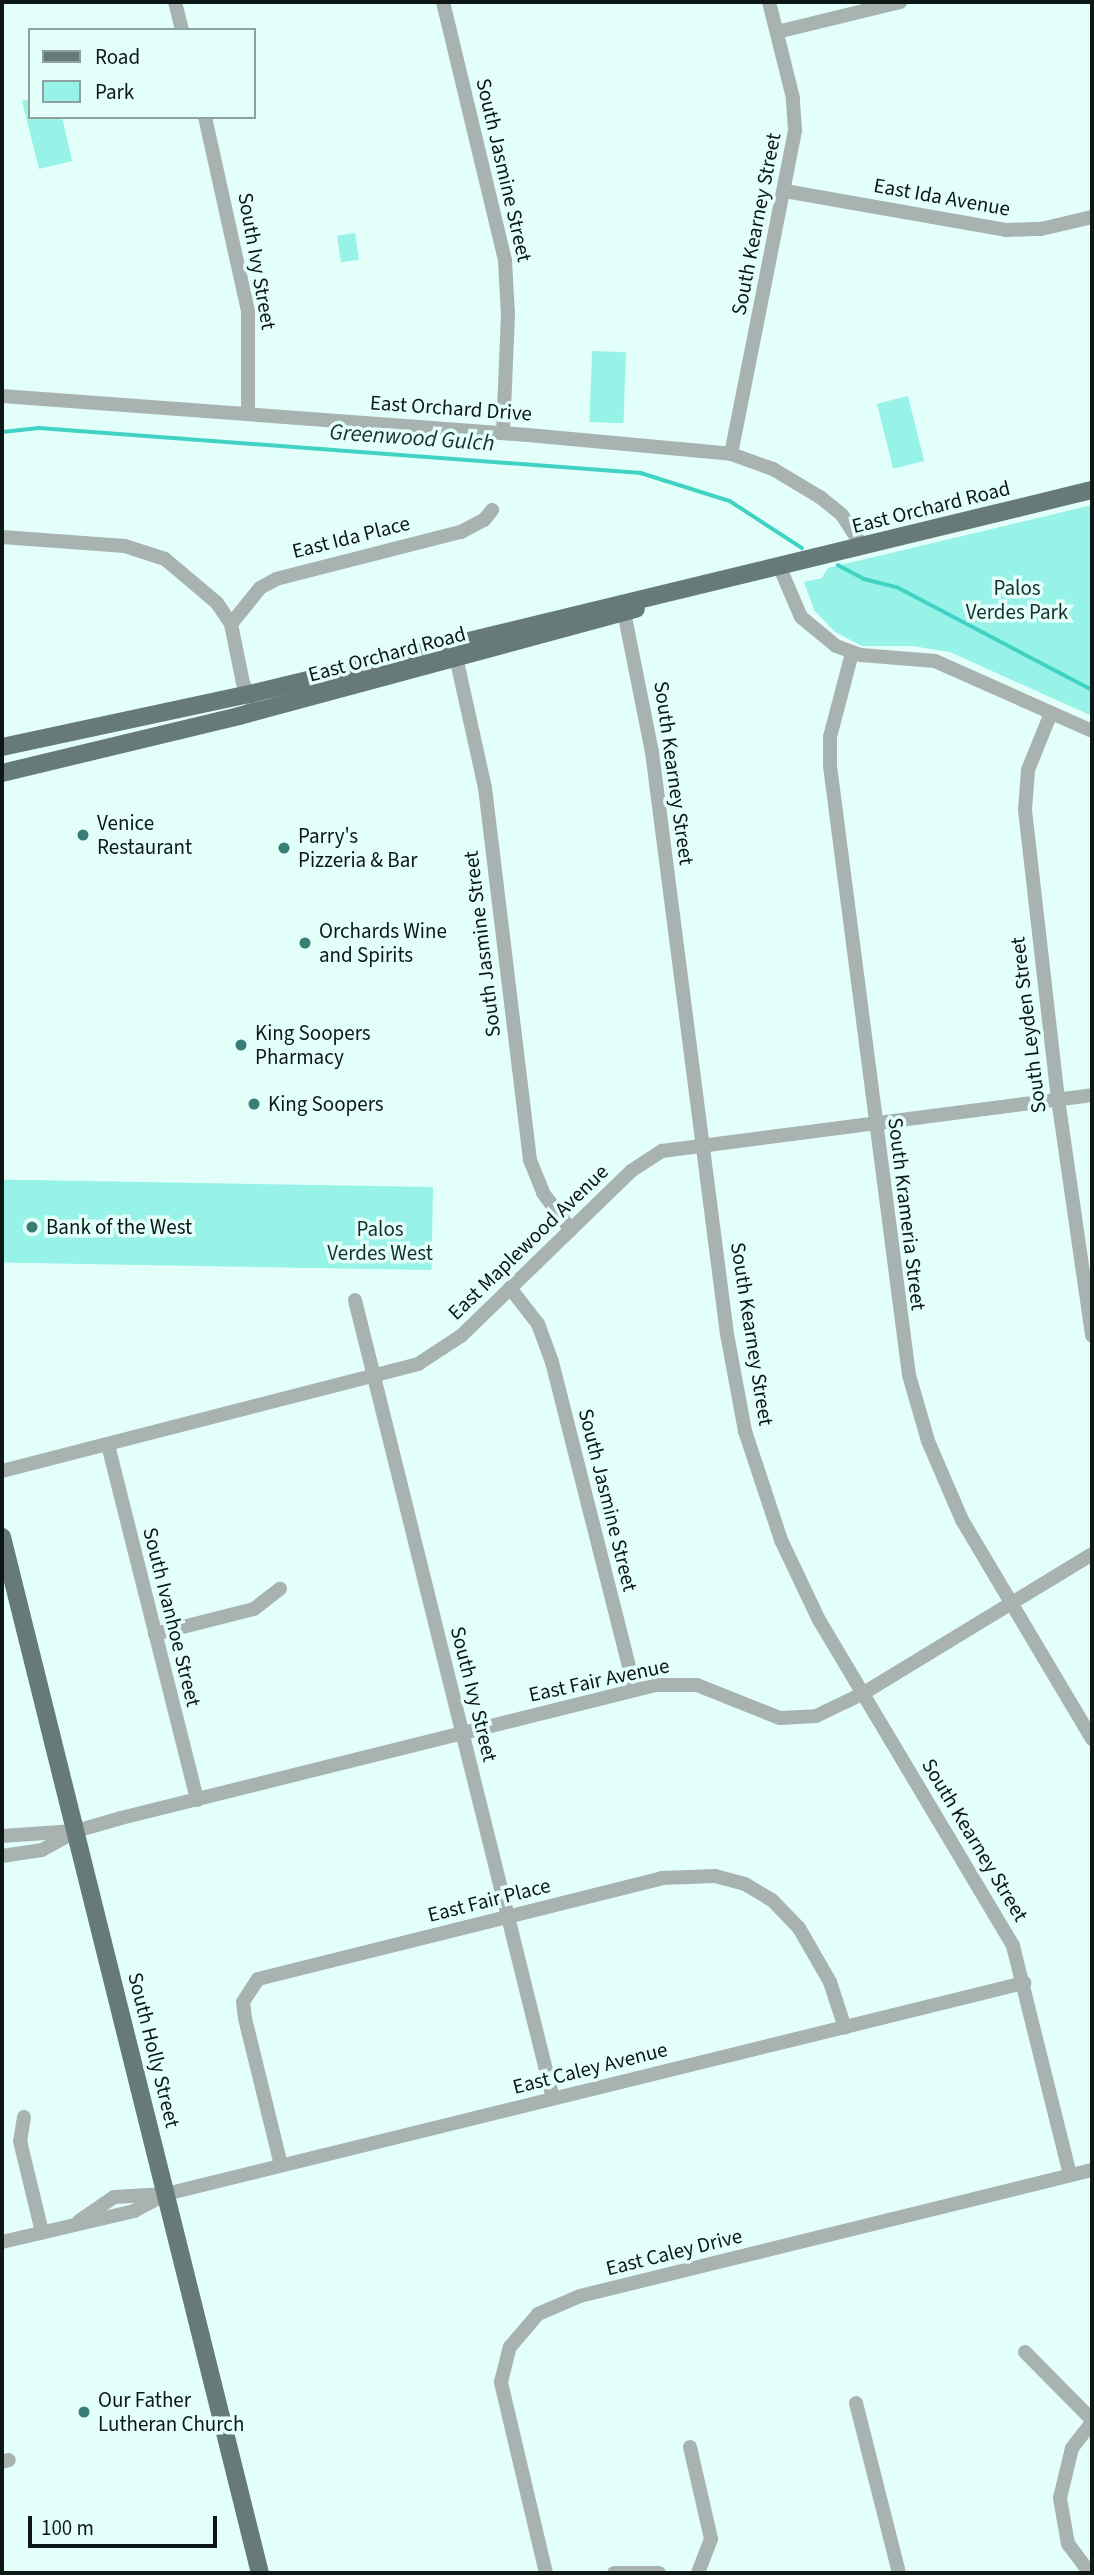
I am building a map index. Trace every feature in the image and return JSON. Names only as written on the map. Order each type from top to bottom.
[{"type":"main road","name":"East Orchard Road","points":[[2,773],[255,712],[455,651],[750,570],[780,568],[1092,490]]},
{"type":"main road","name":"East Orchard Road","points":[[2,747],[455,651]]},
{"type":"main road","name":"South Holly Street","points":[[2,1537],[260,2573]]},
{"type":"street","points":[[176,2],[182,28]]},
{"type":"street","name":"South Jasmine Street","points":[[443,2],[505,261],[508,314],[503,433]]},
{"type":"street","name":"South Kearney Street","points":[[731,454],[785,191],[795,116],[769,2]]},
{"type":"street","points":[[777,32],[900,2]]},
{"type":"street","name":"South Ivy Street","points":[[205,119],[248,311],[248,414]]},
{"type":"street","name":"East Ida Avenue","points":[[785,191],[1006,230],[1041,229],[1092,217]]},
{"type":"street","name":"East Orchard Drive","points":[[2,396],[503,433],[731,454],[772,469],[820,497],[842,515],[863,547]]},
{"type":"street","name":"East Ida Place","points":[[231,624],[260,588],[276,579],[461,532],[484,520],[492,510]]},
{"type":"street","points":[[2,537],[125,546],[151,553],[180,569],[217,603],[231,624],[255,712]]},
{"type":"street","points":[[780,568],[801,617],[825,640],[852,653],[935,661],[1092,731]]},
{"type":"street","name":"South Kearney Street","points":[[623,607],[652,752],[735,1384],[757,1470],[796,1575],[862,1694],[1008,1934],[1024,1983],[1070,2175]]},
{"type":"street","name":"South Jasmine Street","points":[[455,651],[485,788],[527,1143],[543,1193],[571,1230]]},
{"type":"street","name":"South Krameria Street","points":[[852,653],[832,727],[830,755],[901,1335],[914,1396],[949,1495],[1009,1603],[1092,1739]]},
{"type":"street","name":"South Leyden Street","points":[[1051,713],[1031,758],[1024,796],[1058,1099],[1092,1336]]},
{"type":"street","name":"East Maplewood Avenue","points":[[2,1471],[374,1378],[434,1356],[641,1163],[662,1151],[702,1143],[1092,1095]]},
{"type":"street","name":"South Jasmine Street","points":[[510,1288],[538,1324],[552,1362],[635,1690]]},
{"type":"street","name":"South Ivy Street","points":[[355,1300],[553,2098]]},
{"type":"street","name":"South Ivanhoe Street","points":[[108,1445],[197,1800]]},
{"type":"street","name":"East Fair Avenue","points":[[2,1836],[76,1830],[672,1683],[697,1685],[756,1711],[791,1719],[830,1712],[1092,1554]]},
{"type":"street","points":[[155,1634],[254,1609],[280,1589]]},
{"type":"street","name":"East Fair Avenue","points":[[2,1856],[42,1850],[76,1830]]},
{"type":"street","name":"East Fair Place","points":[[281,2165],[245,2018],[247,1991],[258,1979],[508,1917],[681,1875],[732,1879],[772,1900],[799,1928],[830,1982],[845,2028]]},
{"type":"street","name":"East Caley Avenue","points":[[2,2242],[134,2211],[166,2194],[1024,1983]]},
{"type":"street","points":[[24,2117],[20,2141],[42,2232]]},
{"type":"street","name":"East Caley Drive","points":[[545,2573],[501,2382],[510,2347],[537,2314],[580,2296],[1092,2170]]},
{"type":"street","points":[[1024,2352],[1092,2421],[1072,2448],[1060,2498],[1068,2544],[1090,2573]]},
{"type":"street","points":[[856,2403],[899,2573]]},
{"type":"street","points":[[690,2446],[711,2539],[698,2573]]},
{"type":"street","points":[[614,2573],[659,2573]]},
{"type":"green space","points":[[28,100],[28,119],[62,119],[72,161],[39,169],[22,101]]},
{"type":"green space","points":[[355,233],[359,260],[341,262],[337,236]]},
{"type":"green space","points":[[592,351],[626,352],[624,423],[590,422]]},
{"type":"green space","points":[[908,396],[924,461],[893,469],[877,404]]},
{"type":"green space","name":"Palos Verdes Park","points":[[1092,505],[1092,716],[950,652],[912,646],[862,646],[835,632],[814,610],[804,582],[822,578],[828,568]]},
{"type":"green space","name":"Palos Verdes West","points":[[2,1179],[433,1187],[432,1270],[2,1262]]},
{"type":"waterway","name":"Greenwood Gulch","points":[[2,432],[39,428],[641,473],[730,501],[802,548]]},
{"type":"waterway","name":"Greenwood Gulch","points":[[838,565],[864,579],[897,587],[1092,690]]},
{"type":"place","name":"Venice Restaurant","points":[[83,835]]},
{"type":"place","name":"Parry's Pizzeria & Bar","points":[[284,848]]},
{"type":"place","name":"Orchards Wine and Spirits","points":[[305,943]]},
{"type":"place","name":"King Soopers Pharmacy","points":[[241,1045]]},
{"type":"place","name":"King Soopers","points":[[254,1104]]},
{"type":"place","name":"Bank of the West","points":[[32,1227]]},
{"type":"place","name":"Our Father Lutheran Church","points":[[84,2412]]}]
